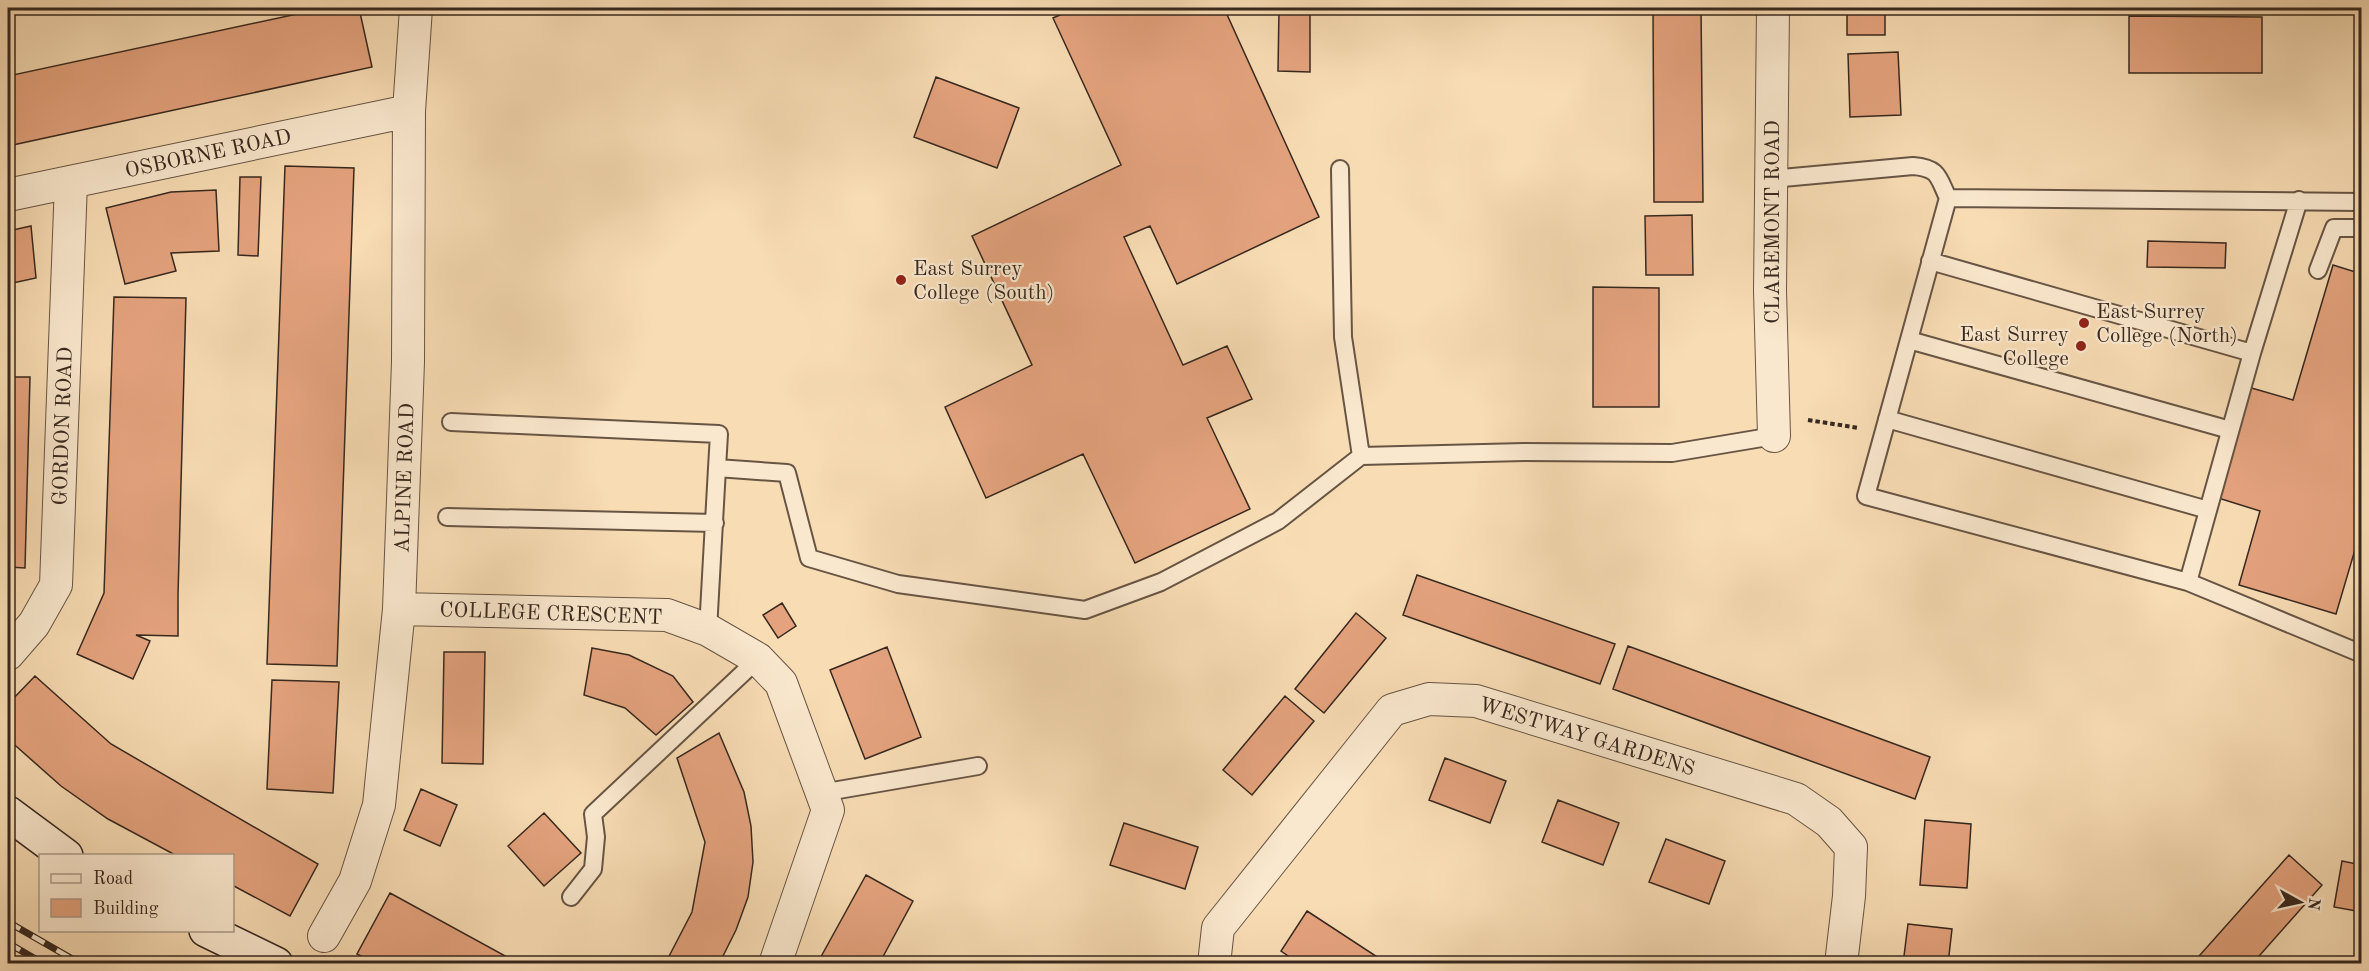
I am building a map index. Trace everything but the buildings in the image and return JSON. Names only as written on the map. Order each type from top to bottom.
[{"type":"street","name":"ALPINE ROAD","points":[[324,936],[355,881],[379,806],[399,609],[408,362],[409,111],[416,8]]},
{"type":"street","name":"CLAREMONT ROAD","points":[[1773,8],[1770,291],[1774,427]]},
{"type":"street","name":"OSBORNE ROAD","points":[[8,195],[409,111]]},
{"type":"street","name":"GORDON ROAD","points":[[8,654],[34,624],[56,585],[71,182]]},
{"type":"street","name":"COLLEGE CRESCENT","points":[[399,609],[667,615],[708,630],[758,659],[781,683],[828,810],[775,963]]},
{"type":"street","name":"WESTWAY GARDENS","points":[[1214,963],[1218,928],[1392,710],[1429,699],[1476,701],[1796,799],[1829,822],[1851,847],[1841,963]]},
{"type":"street","points":[[8,813],[65,854]]},
{"type":"street","points":[[210,932],[276,963]]},
{"type":"lane","points":[[1771,179],[1913,166],[1928,167],[1937,173],[1948,198],[1866,496],[2188,582],[2361,654]]},
{"type":"lane","points":[[1340,170],[1343,337],[1360,456]]},
{"type":"lane","points":[[1948,198],[2361,202]]},
{"type":"lane","points":[[2188,582],[2252,353],[2299,200]]},
{"type":"lane","points":[[2318,270],[2334,228],[2361,228]]},
{"type":"lane","points":[[1930,261],[2252,353]]},
{"type":"lane","points":[[1909,340],[2230,430]]},
{"type":"lane","points":[[451,422],[719,434],[708,630]]},
{"type":"lane","points":[[1885,425],[2208,510]]},
{"type":"lane","points":[[717,468],[787,473],[809,558],[898,584],[1085,610],[1161,582],[1278,521],[1360,456],[1524,452],[1672,453],[1774,427]]},
{"type":"lane","points":[[447,517],[715,523]]},
{"type":"lane","points":[[571,897],[593,869],[596,837],[593,813],[758,659]]},
{"type":"lane","points":[[821,793],[978,766]]},
{"type":"path","points":[[1774,427],[1802,419],[1885,425]]},
{"type":"railway","points":[[8,922],[81,964]]},
{"type":"railway","points":[[8,943],[44,964]]},
{"type":"place","name":"East Surrey College (South)","points":[[901,280]]},
{"type":"place","name":"East Surrey College (North)","points":[[2084,323]]},
{"type":"place","name":"East Surrey College","points":[[2081,346]]}]
